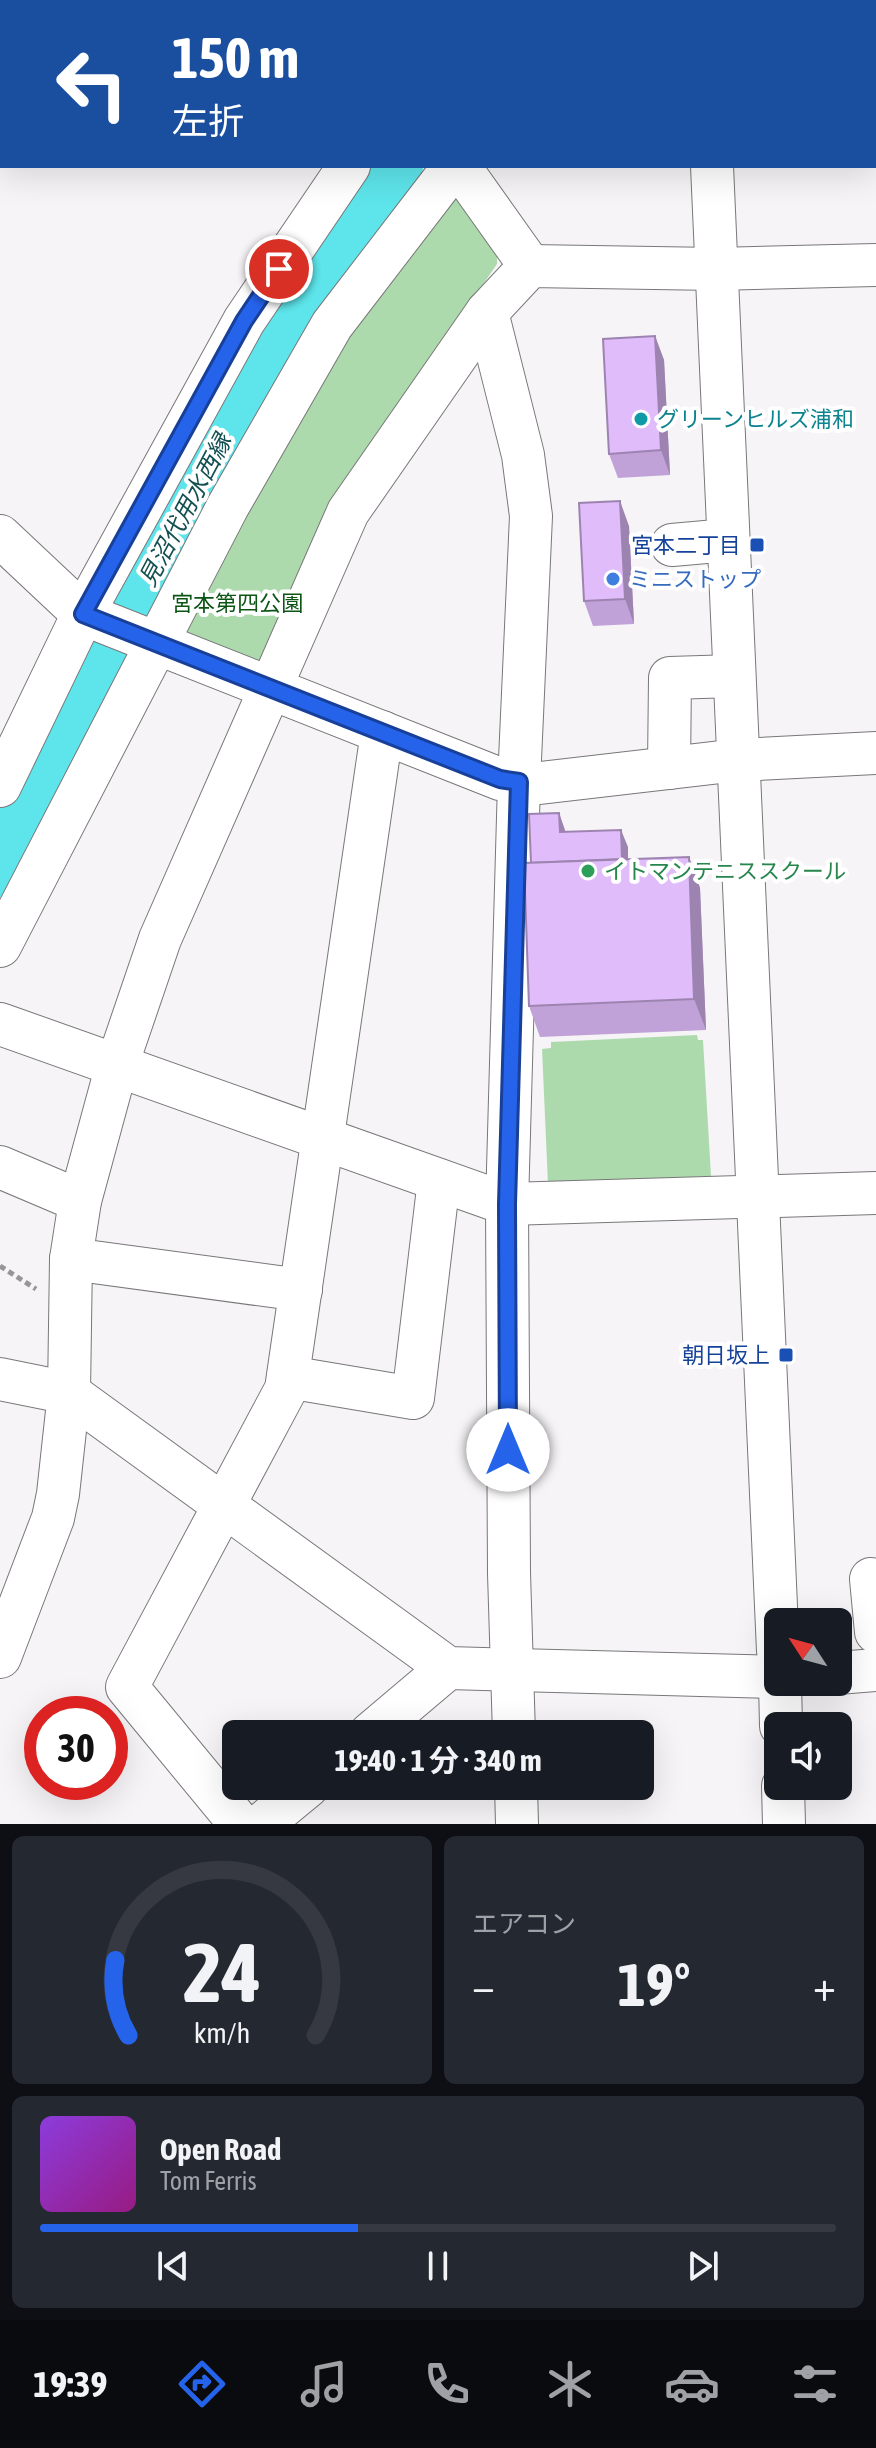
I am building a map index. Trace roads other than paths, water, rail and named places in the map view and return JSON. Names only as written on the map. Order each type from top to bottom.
[{"type":"street","points":[[0,786],[244,321],[348,168]]},
{"type":"street","points":[[0,946],[154,640],[332,325],[454,168]]},
{"type":"street","points":[[457,168],[530,266]]},
{"type":"street","points":[[712,168],[755,1194],[776,1608]]},
{"type":"street","points":[[0,1657],[11,1593],[58,1494],[69,1393],[71,1259],[80,1201],[117,1065],[160,939],[348,512],[487,312],[530,266],[716,269],[876,265]]},
{"type":"street","points":[[487,312],[523,455],[531,516],[519,782],[507,1204],[513,1720]]},
{"type":"street","points":[[0,536],[91,617],[500,779],[540,783],[738,760],[876,753]]},
{"type":"street","points":[[672,545],[728,540]]},
{"type":"street","points":[[669,768],[670,678],[734,676]]},
{"type":"street","points":[[240,1824],[127,1687],[286,1389],[382,732]]},
{"type":"street","points":[[0,1024],[507,1204],[755,1194],[876,1193]]},
{"type":"street","points":[[0,1167],[80,1201]]},
{"type":"street","points":[[288,1377],[413,1398],[439,1180]]},
{"type":"street","points":[[71,1259],[301,1290]]},
{"type":"street","points":[[0,1379],[69,1393],[448,1668],[764,1679]]},
{"type":"street","points":[[871,1579],[876,1632]]},
{"type":"street","points":[[387,1720],[448,1668]]},
{"type":"street","points":[[852,1672],[876,1670]]},
{"type":"street","points":[[262,1824],[291,1800]]},
{"type":"street","points":[[516,1800],[517,1824]]},
{"type":"street","points":[[783,1800],[784,1824]]},
{"type":"waterway","name":"見沼代用水西縁","points":[[0,869],[197,483],[277,339],[394,168]]},
{"type":"place","name":"グリーンヒルズ浦和","points":[[641,419]]},
{"type":"place","name":"宮本二丁目","points":[[757,545]]},
{"type":"place","name":"ミニストップ","points":[[613,579]]},
{"type":"place","name":"イトマンテニススクール","points":[[588,871]]},
{"type":"place","name":"朝日坂上","points":[[786,1355]]},
{"type":"park label","name":"宮本第四公園","points":[[237,603]]}]
